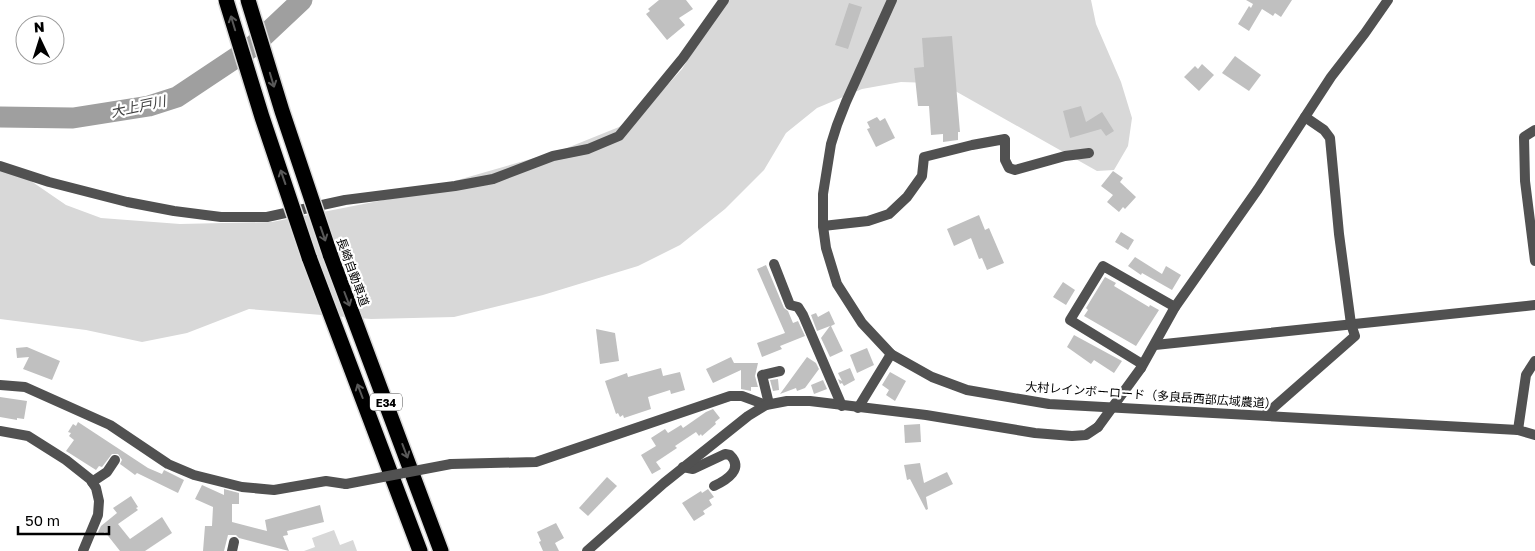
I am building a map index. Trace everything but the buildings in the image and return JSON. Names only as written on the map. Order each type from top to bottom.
[{"type":"highway","name":"E34","points":[[226,0],[262,117],[309,257],[420,551]]},
{"type":"highway","name":"長崎自動車道","points":[[248,0],[282,111],[330,254],[441,551]]},
{"type":"street","name":"大村レインボーロード（多良岳西部広域農道）","points":[[892,0],[846,102],[831,144],[823,194],[823,226],[826,248],[837,284],[862,323],[891,354],[932,377],[967,390],[1049,404],[1518,430],[1535,435]]},
{"type":"street","points":[[587,551],[683,467],[748,416],[768,405],[787,401],[810,401],[926,415],[1064,436],[1086,435],[1098,427],[1142,366],[1175,307],[1258,189],[1331,77],[1388,0]]},
{"type":"street","points":[[0,166],[49,182],[127,202],[221,217],[267,217],[345,200],[455,186],[493,179],[553,156],[588,149],[619,136],[683,58],[719,2]]},
{"type":"street","points":[[1265,415],[1355,336],[1351,324],[1339,234],[1330,138],[1324,130],[1305,117]]},
{"type":"street","points":[[1535,130],[1524,137],[1525,181],[1535,261]]},
{"type":"street","points":[[823,226],[868,221],[889,214],[908,197],[922,176],[924,157],[1005,139],[1005,160],[1009,168],[1015,170],[1065,156],[1089,153]]},
{"type":"street","points":[[774,264],[790,306],[798,307],[803,316],[842,406]]},
{"type":"street","points":[[1142,366],[1070,320],[1104,266],[1175,307]]},
{"type":"street","points":[[1155,345],[1535,305]]},
{"type":"street","points":[[858,408],[891,354]]},
{"type":"street","points":[[1518,430],[1526,375],[1535,361]]},
{"type":"street","points":[[768,405],[762,375],[780,371]]},
{"type":"street","points":[[0,385],[25,387],[110,425],[168,464],[194,475],[242,487],[274,490],[326,481],[346,484],[451,464],[536,462],[730,396],[742,396],[768,405]]},
{"type":"street","points":[[0,431],[28,436],[66,460],[92,482],[96,488],[99,501],[98,515],[86,550]]},
{"type":"street","points":[[683,467],[694,469],[725,454],[730,455],[736,465],[735,470],[729,477],[714,486]]},
{"type":"street","points":[[92,482],[106,472],[115,460]]},
{"type":"shaded area","points":[[725,0],[1091,0],[1096,24],[1121,82],[1132,118],[1128,146],[1114,170],[1097,171],[957,92],[932,83],[901,82],[862,89],[817,108],[786,133],[764,170],[725,209],[680,245],[638,266],[543,295],[454,317],[371,319],[249,309],[187,333],[142,342],[86,330],[0,319],[0,164],[31,181],[66,205],[101,218],[180,224],[272,222],[399,197],[562,150],[619,127],[653,101],[682,69]]},
{"type":"shaded area","points":[[334,530],[340,545],[353,540],[357,551],[304,551],[315,547],[312,538]]},
{"type":"waterway","name":"大上戸川","points":[[0,117],[73,118],[149,106],[177,97],[252,47],[302,0]]}]
